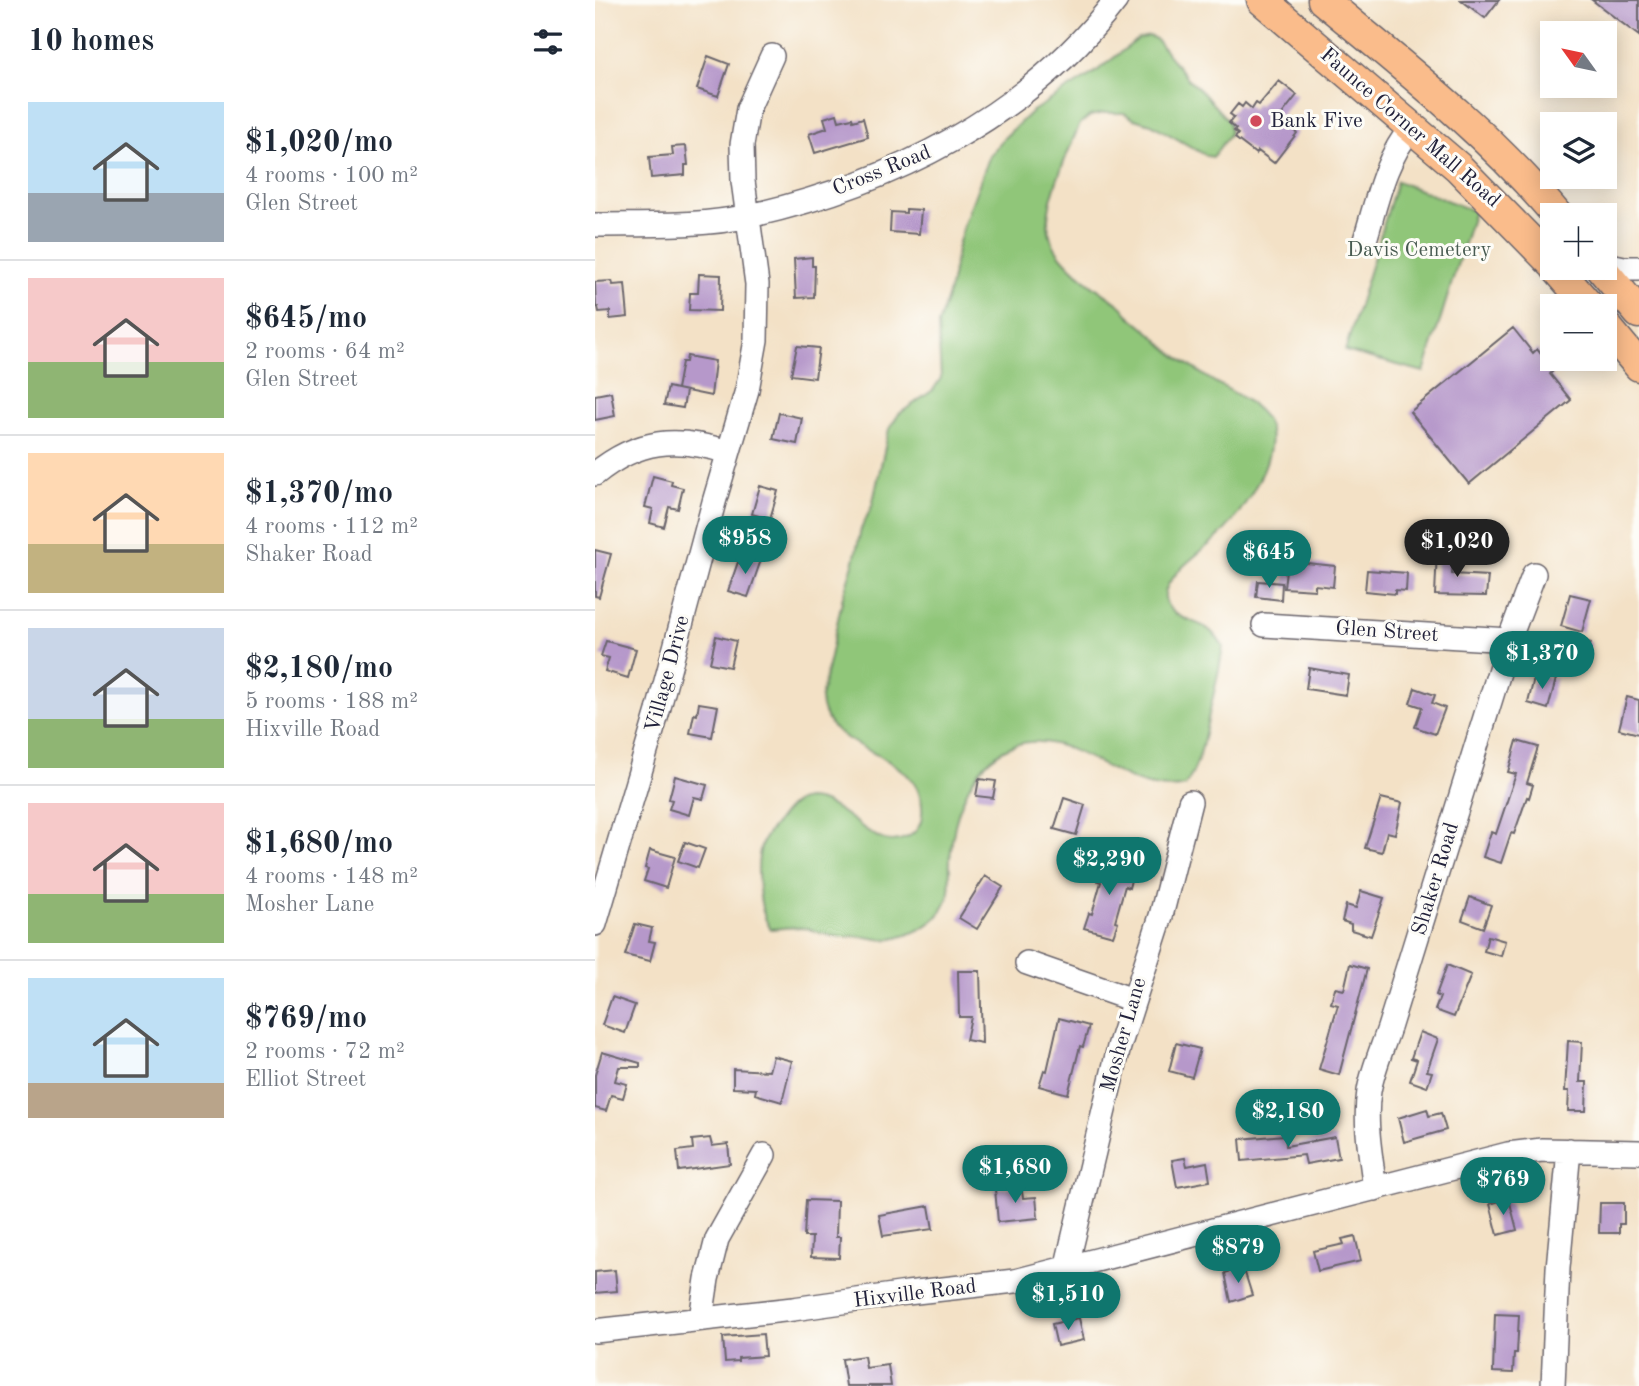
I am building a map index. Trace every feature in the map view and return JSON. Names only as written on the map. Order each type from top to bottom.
[{"type":"main road","name":"Faunce Corner Mall Road","points":[[1262,0],[1476,184],[1540,251]]},
{"type":"main road","name":"Faunce Corner Mall Road","points":[[1323,0],[1482,135],[1546,203]]},
{"type":"main road","points":[[1566,280],[1579,294]]},
{"type":"main road","points":[[1614,280],[1639,313]]},
{"type":"main road","points":[[1617,339],[1639,366]]},
{"type":"street","name":"Cross Road","points":[[595,225],[681,223],[747,216],[843,190],[898,168],[951,141],[1047,74],[1116,0]]},
{"type":"street","name":"Village Drive","points":[[595,924],[658,712],[747,390],[756,340],[757,284],[742,164],[744,127],[755,91],[772,56]]},
{"type":"street","points":[[1365,240],[1388,164],[1412,127]]},
{"type":"street","points":[[1617,267],[1639,268]]},
{"type":"street","points":[[595,474],[631,452],[660,443],[696,443],[728,452]]},
{"type":"street","name":"Shaker Road","points":[[1375,1189],[1368,1130],[1371,1081],[1509,640],[1534,573]]},
{"type":"street","name":"Glen Street","points":[[1264,625],[1509,640]]},
{"type":"street","name":"Mosher Lane","points":[[1066,1269],[1110,1084],[1133,1000],[1161,916],[1190,802]]},
{"type":"street","points":[[1027,963],[1133,1000]]},
{"type":"street","points":[[1553,1386],[1569,1150]]},
{"type":"street","name":"Hixville Road","points":[[595,1331],[991,1284],[1066,1269],[1508,1154],[1569,1150],[1639,1152]]},
{"type":"street","points":[[701,1320],[717,1239],[765,1155]]},
{"type":"green space","points":[[1149,36],[1156,39],[1187,78],[1229,122],[1230,133],[1213,157],[1151,124],[1124,113],[1090,116],[1080,124],[1054,189],[1048,227],[1056,249],[1073,269],[1122,307],[1175,355],[1252,405],[1265,419],[1270,432],[1266,463],[1249,497],[1220,535],[1178,572],[1166,589],[1165,597],[1170,609],[1208,629],[1223,646],[1204,740],[1195,768],[1185,786],[1162,788],[1140,783],[1055,744],[1033,742],[1010,747],[983,766],[965,794],[952,843],[948,896],[940,913],[930,923],[911,933],[889,939],[838,937],[799,928],[771,929],[760,899],[760,850],[769,832],[795,803],[808,799],[828,804],[885,840],[906,838],[921,822],[919,793],[909,776],[838,732],[826,717],[821,698],[843,596],[861,529],[872,506],[889,429],[899,414],[933,390],[941,378],[938,325],[950,288],[965,221],[990,155],[1031,112],[1097,71],[1138,39]]},
{"type":"green space","name":"Davis Cemetery","points":[[1397,181],[1474,211],[1424,372],[1345,351]]},
{"type":"building","points":[[1461,0],[1499,0],[1485,18]]},
{"type":"building","points":[[1592,0],[1639,0],[1639,36]]},
{"type":"building","points":[[708,56],[729,64],[718,96],[697,89]]},
{"type":"building","name":"Bank Five","points":[[1279,81],[1297,95],[1279,118],[1297,133],[1274,163],[1258,151],[1256,154],[1235,138],[1238,134],[1234,131],[1236,129],[1229,123],[1234,117],[1230,114],[1238,104],[1242,107],[1245,103],[1252,109],[1256,103],[1259,105]]},
{"type":"building","points":[[837,114],[839,121],[863,118],[868,137],[815,153],[809,134],[827,128],[824,118]]},
{"type":"building","points":[[686,146],[688,165],[685,165],[685,175],[651,178],[649,157],[673,155],[672,147]]},
{"type":"building","points":[[906,209],[921,210],[919,234],[890,232],[891,212],[906,213]]},
{"type":"building","points":[[812,257],[812,266],[815,266],[814,297],[796,298],[794,259]]},
{"type":"building","points":[[699,274],[721,275],[720,311],[689,310],[690,293],[698,293]]},
{"type":"building","points":[[612,281],[613,285],[625,284],[628,317],[610,319],[610,311],[599,312],[596,307],[595,282]]},
{"type":"building","points":[[1513,328],[1533,353],[1537,349],[1540,353],[1540,371],[1553,371],[1550,374],[1571,400],[1469,484],[1410,412]]},
{"type":"building","points":[[797,346],[819,348],[815,378],[791,375]]},
{"type":"building","points":[[687,356],[715,361],[711,396],[677,389],[682,362],[686,362]]},
{"type":"building","points":[[668,387],[686,391],[683,408],[664,405]]},
{"type":"building","points":[[611,392],[615,416],[595,420],[595,395]]},
{"type":"building","points":[[779,413],[802,418],[797,444],[773,439]]},
{"type":"building","points":[[653,476],[672,481],[671,485],[683,488],[678,509],[669,507],[664,527],[650,523],[653,509],[645,507]]},
{"type":"building","points":[[760,486],[778,491],[770,519],[752,514]]},
{"type":"building","points":[[1437,549],[1453,550],[1452,574],[1488,576],[1486,596],[1435,595]]},
{"type":"building","points":[[595,550],[611,554],[599,597],[595,596]]},
{"type":"building","points":[[743,554],[761,560],[748,597],[728,591]]},
{"type":"building","points":[[1287,561],[1335,566],[1333,587],[1315,585],[1315,590],[1284,588]]},
{"type":"building","points":[[1367,570],[1407,573],[1406,591],[1395,590],[1395,594],[1365,591]]},
{"type":"building","points":[[1258,581],[1282,583],[1281,600],[1256,597]]},
{"type":"building","points":[[1570,594],[1591,599],[1582,632],[1561,626]]},
{"type":"building","points":[[716,636],[736,641],[730,667],[710,663]]},
{"type":"building","points":[[1573,637],[1591,643],[1585,663],[1566,656]]},
{"type":"building","points":[[606,641],[636,649],[628,678],[605,671],[609,658],[601,656]]},
{"type":"building","points":[[1309,668],[1349,675],[1346,695],[1306,689]]},
{"type":"building","points":[[1535,674],[1556,679],[1548,709],[1528,703]]},
{"type":"building","points":[[1415,688],[1435,695],[1432,703],[1445,708],[1435,734],[1415,727],[1422,707],[1410,703]]},
{"type":"building","points":[[1627,697],[1639,700],[1639,734],[1619,729]]},
{"type":"building","points":[[699,703],[718,706],[712,737],[690,733]]},
{"type":"building","points":[[1517,741],[1538,747],[1527,783],[1533,785],[1529,798],[1527,797],[1514,834],[1511,833],[1501,863],[1483,857],[1491,832],[1496,834],[1516,774],[1508,772]]},
{"type":"building","points":[[675,776],[707,785],[703,799],[694,797],[689,815],[669,809]]},
{"type":"building","points":[[979,779],[996,781],[993,798],[976,796]]},
{"type":"building","points":[[1064,798],[1085,805],[1076,835],[1054,829]]},
{"type":"building","points":[[1381,798],[1402,803],[1395,834],[1387,832],[1382,852],[1365,848]]},
{"type":"building","points":[[685,842],[705,849],[698,868],[678,861]]},
{"type":"building","points":[[650,850],[675,857],[666,888],[644,881]]},
{"type":"building","points":[[1105,859],[1134,868],[1129,888],[1125,886],[1113,936],[1084,928],[1089,913],[1092,914]]},
{"type":"building","points":[[985,876],[1003,887],[977,929],[959,918]]},
{"type":"building","points":[[1361,891],[1384,898],[1371,936],[1351,930],[1351,924],[1342,921],[1346,905],[1356,908]]},
{"type":"building","points":[[1470,897],[1491,905],[1483,928],[1462,920]]},
{"type":"building","points":[[635,924],[652,928],[649,941],[655,942],[650,961],[625,955]]},
{"type":"building","points":[[1488,936],[1505,941],[1501,956],[1484,951]]},
{"type":"building","points":[[1350,964],[1367,969],[1339,1075],[1319,1069],[1338,1005],[1331,1003],[1335,988],[1344,990]]},
{"type":"building","points":[[1447,965],[1471,975],[1454,1017],[1435,1010],[1440,997],[1436,995]]},
{"type":"building","points":[[958,971],[980,971],[982,1043],[966,1040],[971,1017],[959,1017]]},
{"type":"building","points":[[612,997],[635,1005],[625,1033],[602,1025]]},
{"type":"building","points":[[1059,1018],[1089,1026],[1083,1047],[1080,1046],[1068,1094],[1039,1086],[1044,1070],[1047,1071]]},
{"type":"building","points":[[1420,1032],[1438,1039],[1427,1071],[1432,1072],[1427,1087],[1410,1081],[1417,1060],[1411,1058]]},
{"type":"building","points":[[1568,1041],[1582,1042],[1580,1082],[1587,1082],[1586,1111],[1568,1111],[1569,1091],[1565,1091]]},
{"type":"building","points":[[1176,1043],[1200,1049],[1192,1077],[1169,1071]]},
{"type":"building","points":[[602,1052],[640,1063],[640,1067],[619,1067],[615,1081],[627,1084],[623,1098],[611,1095],[606,1111],[595,1108],[595,1075]]},
{"type":"building","points":[[773,1056],[792,1061],[782,1102],[755,1094],[756,1089],[733,1088],[733,1069],[769,1071]]},
{"type":"building","points":[[1427,1109],[1429,1116],[1441,1113],[1446,1130],[1404,1142],[1398,1118]]},
{"type":"building","points":[[1285,1135],[1286,1146],[1335,1137],[1339,1158],[1306,1164],[1304,1155],[1242,1161],[1240,1139]]},
{"type":"building","points":[[710,1138],[712,1146],[728,1144],[730,1164],[679,1171],[677,1151],[693,1149],[692,1140]]},
{"type":"building","points":[[1185,1158],[1187,1166],[1207,1162],[1210,1181],[1177,1187],[1172,1160]]},
{"type":"building","points":[[1021,1186],[1023,1198],[1036,1197],[1038,1218],[998,1222],[995,1189]]},
{"type":"building","points":[[1506,1199],[1507,1204],[1510,1203],[1517,1230],[1498,1235],[1490,1204]]},
{"type":"building","points":[[806,1200],[837,1201],[836,1237],[840,1237],[839,1258],[811,1257],[812,1237],[804,1237]]},
{"type":"building","points":[[1600,1203],[1624,1203],[1624,1224],[1619,1224],[1619,1233],[1599,1233]]},
{"type":"building","points":[[929,1206],[933,1229],[883,1236],[879,1215]]},
{"type":"building","points":[[1355,1236],[1361,1261],[1318,1271],[1313,1251],[1344,1244],[1342,1239]]},
{"type":"building","points":[[1241,1268],[1252,1295],[1231,1302],[1225,1273]]},
{"type":"building","points":[[615,1270],[617,1291],[595,1293],[595,1272]]},
{"type":"building","points":[[1495,1314],[1519,1315],[1513,1373],[1493,1372]]},
{"type":"building","points":[[1079,1318],[1084,1340],[1057,1346],[1052,1324]]},
{"type":"building","points":[[763,1334],[765,1356],[725,1362],[723,1337]]},
{"type":"building","points":[[864,1356],[866,1368],[888,1365],[891,1386],[846,1386],[842,1359]]},
{"type":"place","name":"Bank Five","points":[[1256,121]]}]
